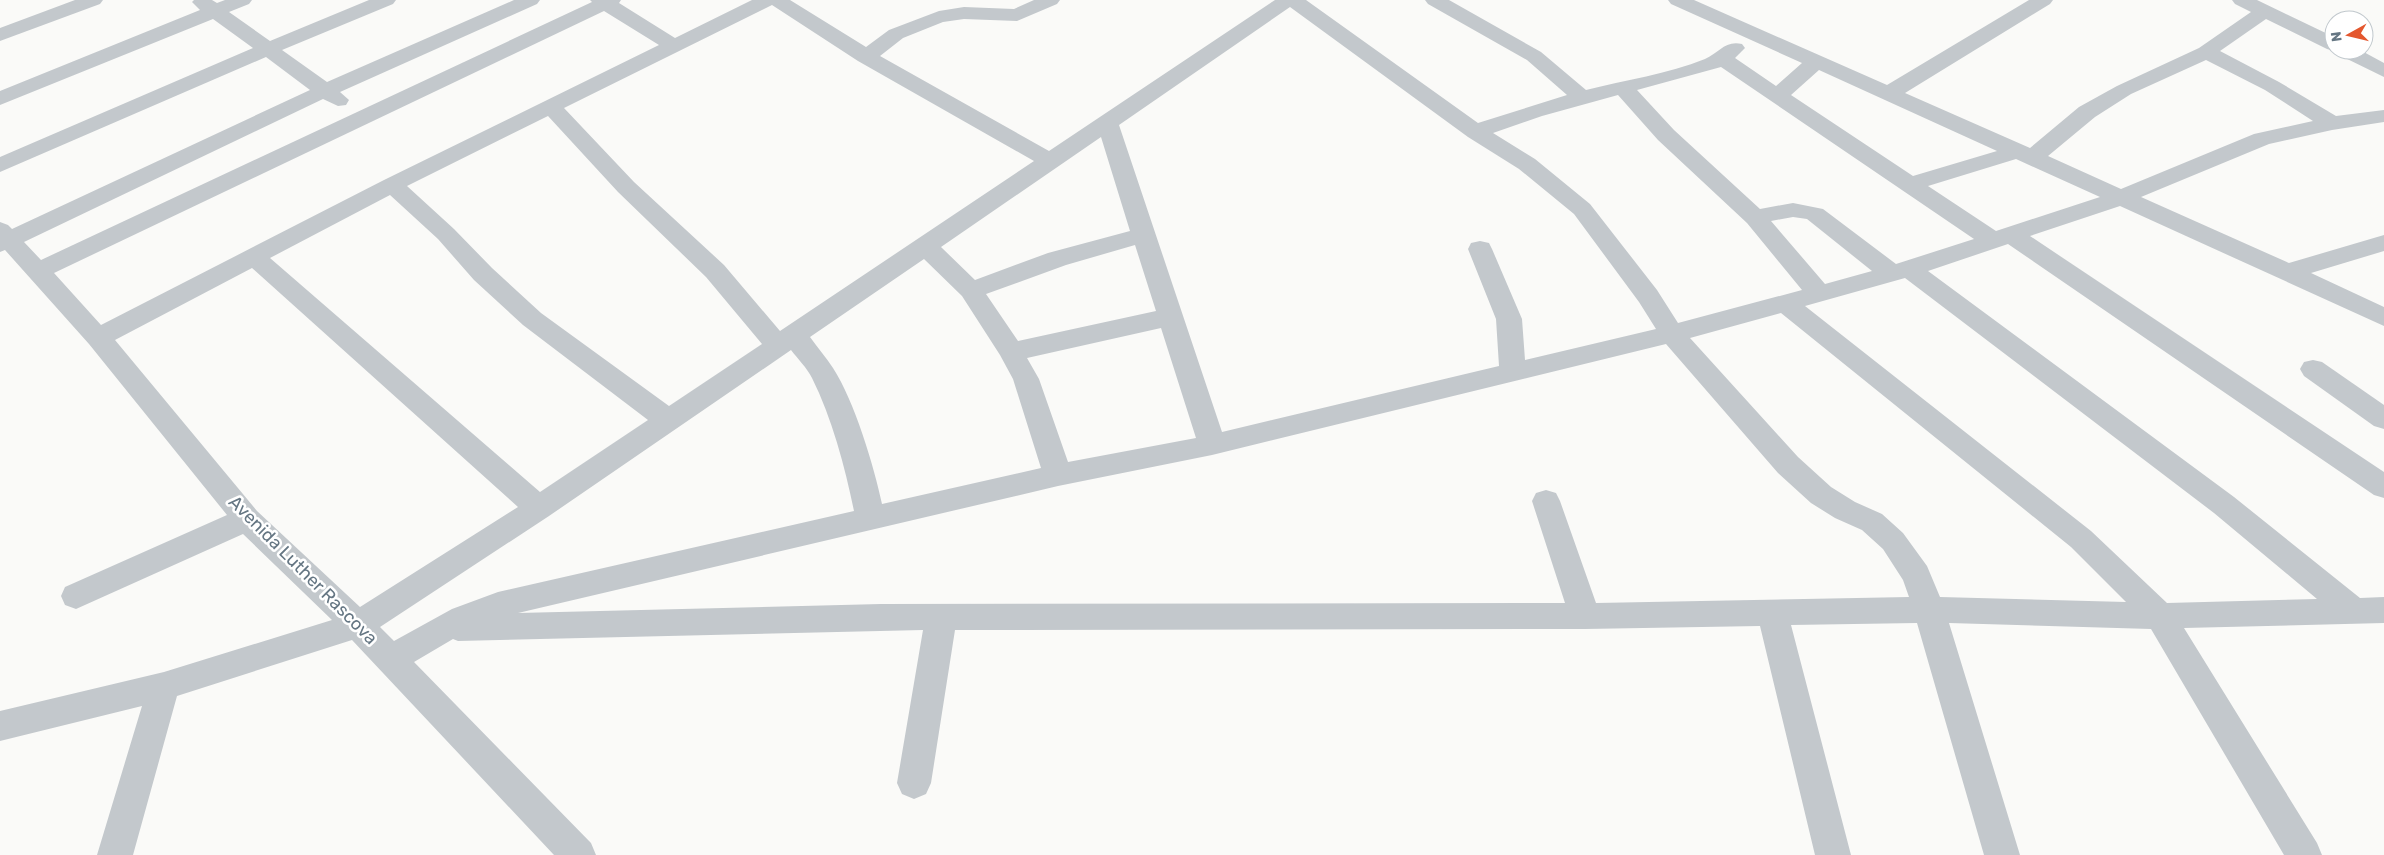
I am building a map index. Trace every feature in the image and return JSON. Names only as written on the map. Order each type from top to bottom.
[{"type":"street","points":[[0,35],[93,0]]},
{"type":"street","points":[[0,100],[206,6],[242,0]]},
{"type":"street","points":[[0,165],[165,92],[386,0]]},
{"type":"street","points":[[3,237],[326,90],[530,0]]},
{"type":"street","points":[[98,338],[255,258],[392,185],[767,0]]},
{"type":"street","points":[[777,0],[865,57],[989,129],[1050,161]]},
{"type":"street","points":[[865,57],[896,34],[939,17],[964,13],[1017,15],[1050,0]]},
{"type":"street","points":[[0,726],[164,686],[358,625],[539,508],[1288,0]]},
{"type":"street","points":[[1293,0],[1476,132],[1542,175],[1582,209],[1648,296],[1672,334],[1788,465],[1821,495],[1839,507],[1872,522],[1893,541],[1916,576],[1929,610],[2002,855]]},
{"type":"street","points":[[1435,0],[1534,56],[1583,98]]},
{"type":"street","points":[[1888,94],[2043,0]]},
{"type":"street","points":[[2242,0],[2324,40]]},
{"type":"street","points":[[38,271],[606,1],[673,45]]},
{"type":"street","points":[[1690,2],[1751,33],[2288,272],[2384,317]]},
{"type":"street","points":[[206,6],[326,90],[360,118]]},
{"type":"street","points":[[1910,184],[2025,155],[2087,112],[2124,90],[2206,52],[2265,11]]},
{"type":"street","points":[[1476,132],[1502,121],[1705,66],[1721,58],[1751,33]]},
{"type":"street","points":[[2206,52],[2272,86],[2332,123]]},
{"type":"street","points":[[1721,58],[1910,184],[2002,238],[2384,487]]},
{"type":"street","points":[[1777,96],[1816,62]]},
{"type":"street","points":[[1624,88],[1666,135],[1755,218],[1794,266],[1820,294]]},
{"type":"street","points":[[550,106],[626,187],[823,373],[839,410],[863,484],[870,519]]},
{"type":"street","points":[[391,659],[442,628],[498,605],[1058,475],[1212,445],[1513,374],[1672,334],[1900,272],[2119,198],[2262,140],[2332,123],[2384,116]]},
{"type":"street","points":[[1107,123],[1212,445]]},
{"type":"street","points":[[392,185],[446,234],[483,274],[532,319],[668,420]]},
{"type":"street","points":[[1755,218],[1792,209],[1806,210],[1815,214],[1900,272],[2369,611]]},
{"type":"street","points":[[971,290],[1049,262],[1143,235]]},
{"type":"street","name":"Avenida Luther Rascova","points":[[3,237],[38,271],[98,338],[247,519],[358,625],[578,855]]},
{"type":"street","points":[[2288,272],[2384,243]]},
{"type":"street","points":[[924,246],[971,290],[1011,352],[1026,379],[1058,475]]},
{"type":"street","points":[[1480,249],[1509,319],[1513,374]]},
{"type":"street","points":[[255,258],[539,508]]},
{"type":"street","points":[[1785,303],[2081,539],[2160,616],[2304,855]]},
{"type":"street","points":[[1011,352],[1170,316]]},
{"type":"street","points":[[2313,369],[2384,419]]},
{"type":"street","points":[[1546,501],[1585,616]]},
{"type":"street","points":[[76,596],[247,519]]},
{"type":"street","points":[[442,628],[942,617],[1585,616],[1929,610],[2160,616],[2369,611]]},
{"type":"street","points":[[1773,614],[1833,855]]},
{"type":"street","points":[[914,783],[942,617]]},
{"type":"street","points":[[115,855],[164,686]]}]
